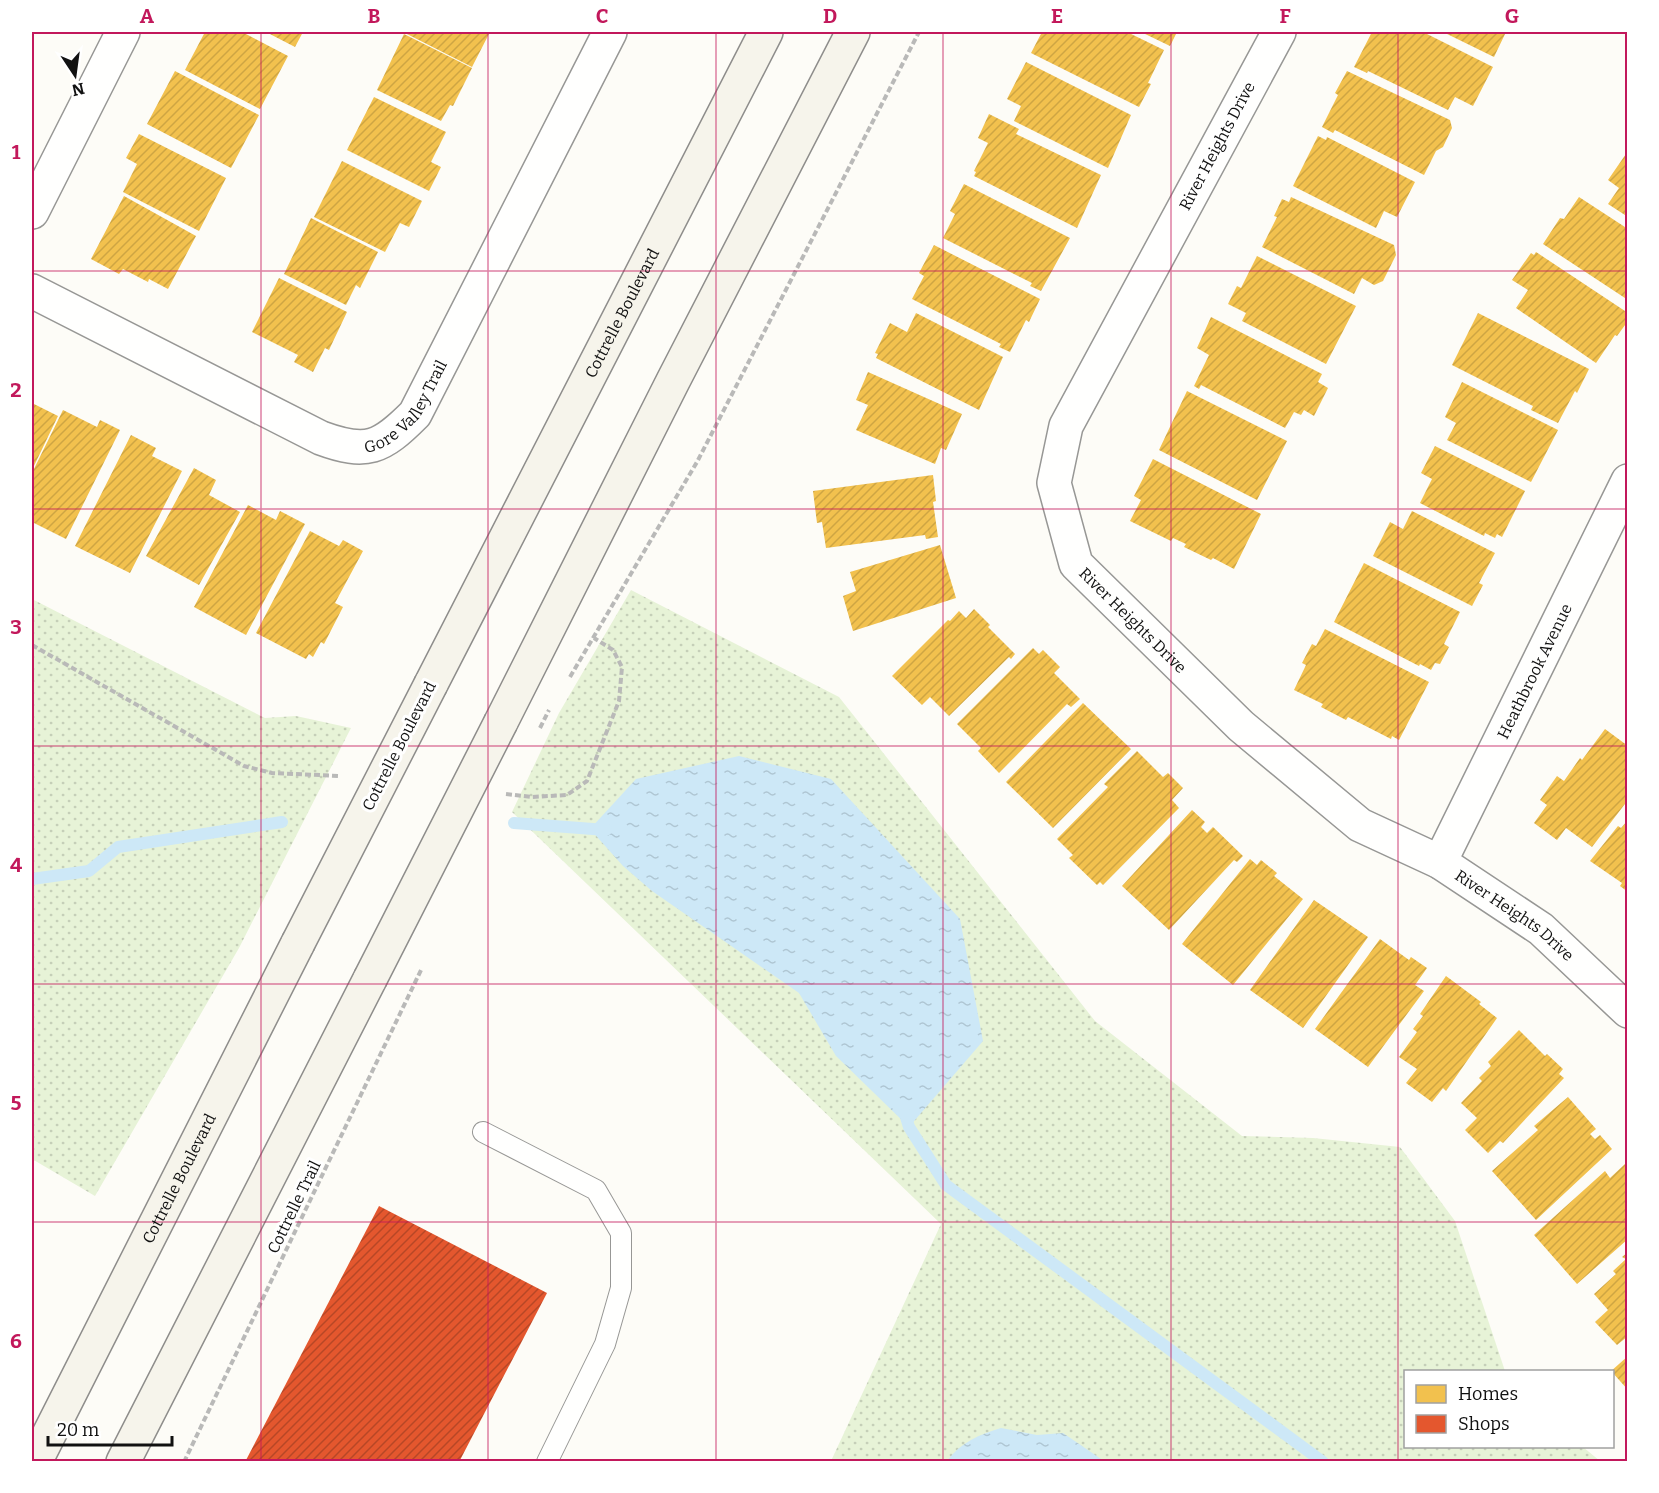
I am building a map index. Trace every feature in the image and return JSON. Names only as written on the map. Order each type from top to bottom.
[{"type":"main road","name":"Cottrelle Boulevard","points":[[35,1461],[766,32]]},
{"type":"main road","points":[[123,1461],[853,32]]},
{"type":"street","points":[[32,212],[123,32]]},
{"type":"street","name":"Gore Valley Trail","points":[[32,291],[321,438],[346,447],[372,446],[397,433],[415,414],[610,32]]},
{"type":"street","name":"River Heights Drive","points":[[1279,32],[1066,426],[1054,483],[1076,564],[1241,726],[1360,825],[1440,862],[1541,929],[1628,1011]]},
{"type":"street","name":"Heathbrook Avenue","points":[[1440,862],[1628,481]]},
{"type":"lane","points":[[483,1132],[596,1190],[621,1233],[621,1288],[605,1344],[547,1461]]},
{"type":"path","points":[[566,683],[697,462],[919,32]]},
{"type":"path","points":[[549,710],[555,701]]},
{"type":"path","name":"Cottrelle Trail","points":[[184,1461],[425,962]]},
{"type":"green space","points":[[631,590],[839,697],[1095,1021],[1242,1136],[1313,1138],[1400,1147],[1455,1221],[1505,1370],[1404,1370],[1404,1448],[1584,1448],[1600,1461],[831,1461],[941,1224],[512,812],[559,713]]},
{"type":"green space","points":[[32,599],[265,718],[296,716],[351,728],[239,948],[95,1196],[32,1159]]},
{"type":"water","points":[[739,756],[831,779],[960,919],[983,1041],[909,1127],[836,1056],[799,993],[652,891],[623,866],[590,829],[636,779]]},
{"type":"water","points":[[1001,1428],[1037,1435],[1063,1433],[1104,1461],[947,1461],[971,1440]]},
{"type":"building: Homes","points":[[205,32],[242,32],[288,56],[260,109],[185,70]]},
{"type":"building: Homes","points":[[266,32],[303,32],[295,47]]},
{"type":"building: Homes","points":[[403,32],[490,32],[472,67]]},
{"type":"building: Homes","points":[[1042,32],[1118,32],[1123,34],[1127,32],[1164,50],[1139,107],[1031,53]]},
{"type":"building: Homes","points":[[1141,32],[1177,32],[1170,46]]},
{"type":"building: Homes","points":[[1372,32],[1423,32],[1493,67],[1473,106],[1455,97],[1448,110],[1368,71],[1367,73],[1354,67]]},
{"type":"building: Homes","points":[[1443,32],[1506,32],[1494,57]]},
{"type":"building: Homes","points":[[404,34],[472,68],[453,106],[450,105],[441,121],[377,90]]},
{"type":"building: Homes","points":[[1026,62],[1131,115],[1108,168],[1014,121],[1021,106],[1007,99]]},
{"type":"building: Homes","points":[[175,71],[259,115],[231,168],[147,124]]},
{"type":"building: Homes","points":[[1347,71],[1450,120],[1452,128],[1443,147],[1436,151],[1424,175],[1335,130],[1333,133],[1322,127],[1338,95],[1335,93]]},
{"type":"building: Homes","points":[[374,97],[446,132],[431,162],[441,167],[429,191],[347,150]]},
{"type":"building: Homes","points":[[989,114],[1019,129],[1016,134],[1101,175],[1077,228],[974,176],[976,172],[974,171],[988,143],[978,138]]},
{"type":"building: Homes","points":[[139,134],[226,178],[199,231],[123,192],[137,164],[126,158]]},
{"type":"building: Homes","points":[[1318,136],[1326,140],[1327,137],[1415,182],[1397,217],[1384,211],[1376,228],[1293,186]]},
{"type":"building: Homes","points":[[1628,151],[1628,217],[1608,204],[1619,188],[1608,180]]},
{"type":"building: Homes","points":[[342,161],[422,201],[409,227],[400,223],[385,252],[314,217]]},
{"type":"building: Homes","points":[[964,184],[1070,238],[1041,291],[1030,286],[1032,283],[943,238],[955,214],[950,211]]},
{"type":"building: Homes","points":[[124,196],[196,236],[168,289],[123,269],[119,274],[91,259]]},
{"type":"building: Homes","points":[[1291,197],[1394,245],[1396,255],[1383,281],[1374,285],[1362,278],[1354,294],[1262,247],[1277,217],[1274,216],[1282,199],[1289,202]]},
{"type":"building: Homes","points":[[1579,197],[1628,229],[1628,300],[1543,244],[1560,218],[1564,219]]},
{"type":"building: Homes","points":[[311,218],[378,252],[360,288],[356,285],[346,305],[284,274]]},
{"type":"building: Homes","points":[[934,245],[1040,299],[1029,322],[1026,320],[1010,352],[999,347],[1001,344],[912,299],[924,276],[919,273]]},
{"type":"building: Homes","points":[[1536,252],[1628,313],[1628,321],[1617,336],[1615,335],[1596,363],[1516,308],[1528,290],[1512,280],[1531,253],[1534,255]]},
{"type":"building: Homes","points":[[1257,256],[1356,306],[1326,364],[1242,321],[1246,313],[1228,304],[1237,286],[1241,288]]},
{"type":"building: Homes","points":[[279,278],[347,312],[329,350],[325,348],[313,372],[294,362],[298,355],[252,332]]},
{"type":"building: Homes","points":[[916,313],[1003,357],[979,410],[876,358],[878,354],[875,353],[890,323],[907,332]]},
{"type":"building: Homes","points":[[1478,313],[1589,369],[1558,423],[1531,410],[1533,406],[1452,365]]},
{"type":"building: Homes","points":[[1211,317],[1322,374],[1318,382],[1328,388],[1314,416],[1304,410],[1301,415],[1294,412],[1285,428],[1201,385],[1199,389],[1194,386],[1209,355],[1197,348]]},
{"type":"building: Homes","points":[[868,372],[962,414],[946,450],[941,448],[935,464],[856,430],[868,405],[856,400]]},
{"type":"building: Homes","points":[[1462,382],[1558,430],[1531,482],[1447,440],[1456,423],[1445,417]]},
{"type":"building: Homes","points":[[1187,391],[1287,441],[1257,500],[1159,450]]},
{"type":"building: Homes","points":[[32,403],[58,416],[32,470]]},
{"type":"building: Homes","points":[[63,410],[97,427],[100,420],[120,430],[66,539],[32,522],[32,473]]},
{"type":"building: Homes","points":[[131,435],[156,448],[152,456],[182,471],[130,573],[75,546]]},
{"type":"building: Homes","points":[[1435,446],[1525,491],[1502,537],[1497,534],[1495,538],[1485,533],[1484,536],[1420,503],[1432,479],[1421,473]]},
{"type":"building: Homes","points":[[1153,459],[1261,514],[1234,569],[1184,547],[1186,544],[1173,538],[1171,541],[1130,521],[1141,500],[1134,496]]},
{"type":"building: Homes","points":[[194,468],[216,480],[209,495],[240,512],[199,585],[146,556]]},
{"type":"building: Homes","points":[[933,475],[936,501],[933,502],[938,537],[926,539],[925,535],[826,548],[822,522],[817,523],[813,491]]},
{"type":"building: Homes","points":[[248,505],[276,520],[280,511],[305,524],[246,635],[194,607]]},
{"type":"building: Homes","points":[[1412,511],[1495,553],[1479,583],[1483,585],[1472,606],[1373,556],[1390,522],[1403,529]]},
{"type":"building: Homes","points":[[310,531],[339,546],[343,540],[363,551],[335,603],[343,607],[324,644],[321,642],[313,657],[309,654],[306,659],[256,633]]},
{"type":"building: Homes","points":[[940,545],[956,598],[853,631],[843,596],[856,591],[850,572]]},
{"type":"building: Homes","points":[[1364,563],[1460,612],[1444,644],[1449,647],[1440,664],[1435,663],[1431,670],[1420,664],[1419,666],[1334,622]]},
{"type":"building: Homes","points":[[974,609],[1015,654],[1011,659],[1009,657],[949,716],[930,697],[922,705],[892,676],[959,611],[966,618]]},
{"type":"building: Homes","points":[[1325,629],[1429,682],[1399,740],[1392,736],[1391,739],[1348,717],[1346,720],[1321,707],[1323,704],[1294,690],[1306,665],[1302,663],[1312,644],[1316,646]]},
{"type":"building: Homes","points":[[1033,648],[1039,654],[1043,650],[1060,667],[1054,673],[1080,699],[1071,707],[1067,704],[999,773],[978,751],[981,748],[957,724]]},
{"type":"building: Homes","points":[[1083,703],[1131,749],[1053,828],[1006,782]]},
{"type":"building: Homes","points":[[1605,729],[1628,746],[1628,800],[1592,847],[1566,828],[1557,840],[1534,823],[1547,805],[1540,800],[1557,776],[1564,781]]},
{"type":"building: Homes","points":[[1137,751],[1163,777],[1168,773],[1183,788],[1172,800],[1179,808],[1103,885],[1100,882],[1097,885],[1069,858],[1073,855],[1057,839],[1108,787],[1104,784]]},
{"type":"building: Homes","points":[[1192,810],[1205,822],[1201,827],[1207,833],[1213,827],[1243,856],[1237,862],[1234,860],[1169,930],[1122,886]]},
{"type":"building: Homes","points":[[1628,820],[1628,892],[1620,886],[1622,883],[1590,861],[1618,826],[1621,828]]},
{"type":"building: Homes","points":[[1250,859],[1257,865],[1261,860],[1277,873],[1274,876],[1303,899],[1233,985],[1182,944]]},
{"type":"building: Homes","points":[[1314,900],[1368,937],[1303,1028],[1250,990]]},
{"type":"building: Homes","points":[[1380,939],[1409,960],[1411,957],[1427,968],[1415,985],[1424,991],[1368,1067],[1315,1029]]},
{"type":"building: Homes","points":[[1446,976],[1481,1002],[1479,1004],[1497,1018],[1446,1091],[1443,1088],[1432,1102],[1406,1083],[1417,1069],[1399,1057],[1417,1032],[1413,1029],[1423,1016],[1420,1014]]},
{"type":"building: Homes","points":[[1519,1030],[1545,1056],[1547,1054],[1563,1069],[1559,1074],[1564,1078],[1503,1143],[1500,1141],[1488,1153],[1465,1130],[1477,1118],[1461,1103],[1482,1081],[1479,1078],[1491,1066],[1488,1062]]},
{"type":"building: Homes","points":[[1568,1097],[1596,1129],[1590,1134],[1595,1139],[1600,1135],[1612,1149],[1536,1220],[1492,1171],[1538,1130],[1534,1126]]},
{"type":"building: Homes","points":[[1625,1164],[1628,1167],[1628,1239],[1577,1284],[1534,1235],[1605,1171],[1610,1178]]},
{"type":"building: Homes","points":[[1628,1252],[1628,1336],[1617,1345],[1595,1322],[1608,1310],[1594,1294],[1616,1274],[1613,1271],[1626,1259],[1622,1257]]},
{"type":"building: Homes","points":[[1628,1356],[1628,1390],[1614,1374],[1614,1370]]},
{"type":"building: Shops","points":[[379,1206],[547,1293],[459,1462],[245,1462]]},
{"type":"waterway","points":[[32,879],[89,871],[118,847],[282,822]]},
{"type":"waterway","points":[[514,823],[606,830]]},
{"type":"waterway","points":[[905,1114],[909,1127],[946,1185],[1323,1462]]}]
